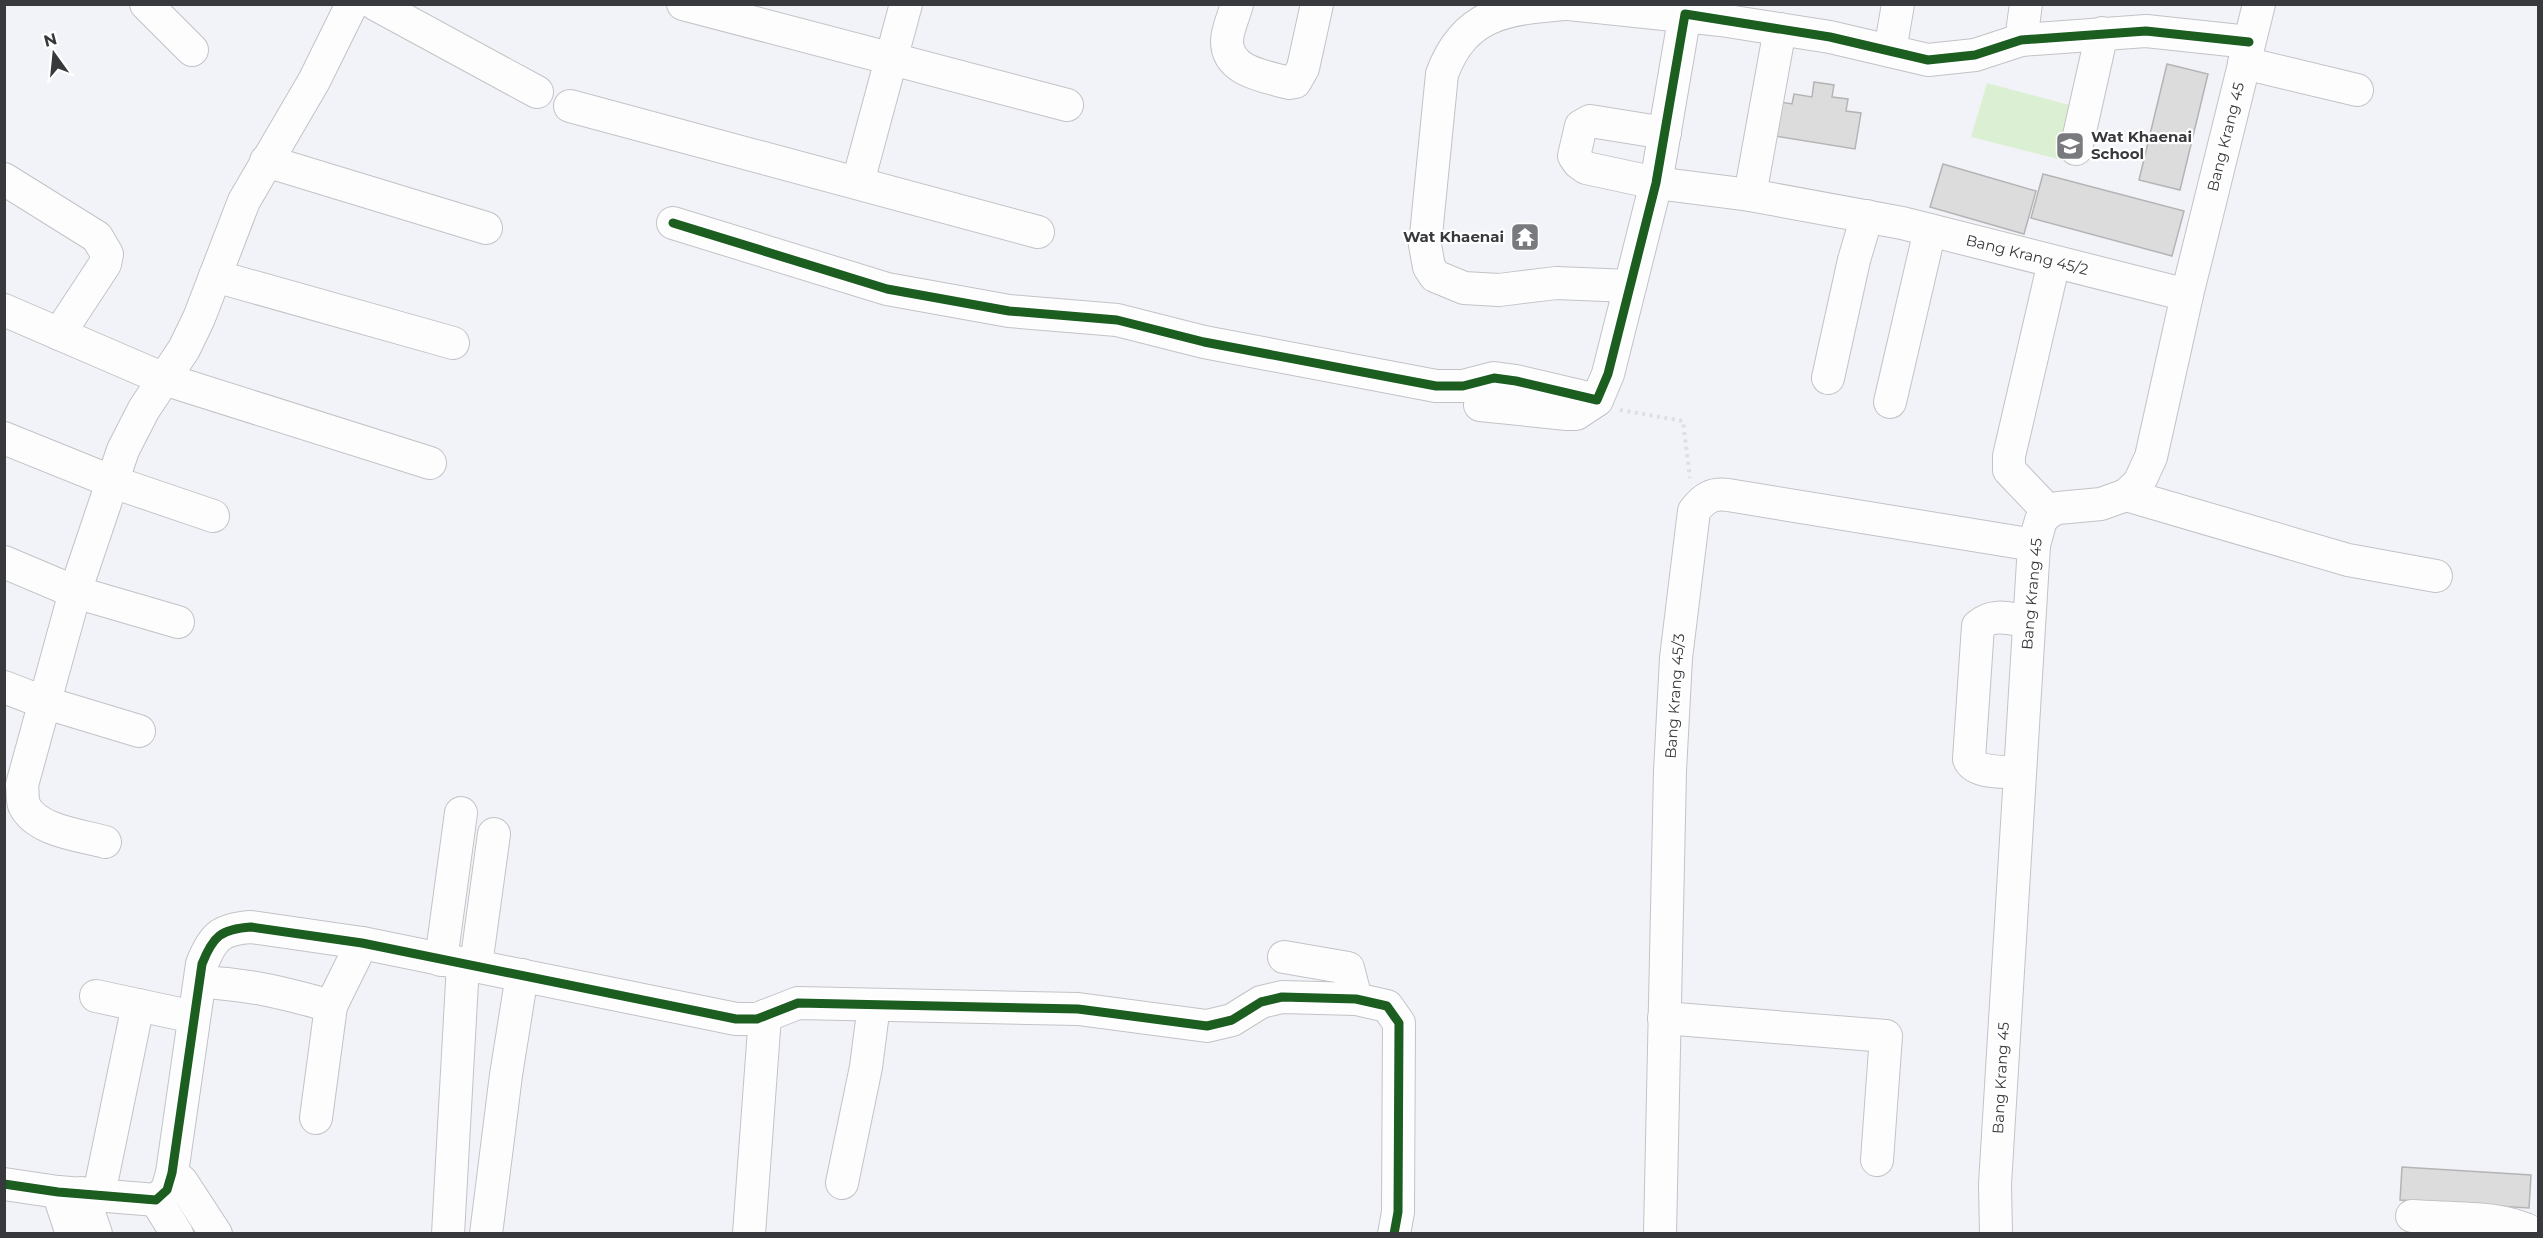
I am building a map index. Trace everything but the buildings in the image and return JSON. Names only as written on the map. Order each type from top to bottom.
[{"type":"street","points":[[146,4],[192,50]]},
{"type":"street","points":[[683,4],[1067,105]]},
{"type":"street","points":[[858,182],[906,4]]},
{"type":"street","points":[[1237,4],[1226,40],[1229,54],[1234,62],[1245,70],[1288,83],[1295,82],[1303,68],[1317,4]]},
{"type":"street","points":[[1630,286],[1556,283],[1499,290],[1464,288],[1435,276],[1426,257],[1425,244],[1442,74],[1449,55],[1473,27],[1493,15],[1522,8],[1567,4],[1685,14],[1780,29],[1928,60],[1976,55],[2021,39],[2146,31],[2247,52],[2358,90]]},
{"type":"street","points":[[1890,51],[1898,4]]},
{"type":"street","points":[[2021,39],[2026,4]]},
{"type":"street","name":"Bang Krang 45","points":[[2126,495],[2139,483],[2151,457],[2187,295],[2259,4]]},
{"type":"street","points":[[105,842],[40,822],[30,815],[23,802],[22,785],[75,592],[123,450],[138,419],[184,350],[244,201],[355,6],[537,92]]},
{"type":"street","points":[[1480,405],[1576,414],[1594,403],[1608,374],[1656,183],[1685,14]]},
{"type":"street","points":[[1750,195],[1780,29]]},
{"type":"street","points":[[2076,149],[2102,33]]},
{"type":"street","points":[[570,106],[1038,232]]},
{"type":"street","name":"Bang Krang 45/2","points":[[1665,133],[1590,121],[1581,126],[1574,156],[1579,164],[1586,168],[1656,183],[1750,195],[1867,216],[2187,295]]},
{"type":"street","points":[[266,161],[486,228]]},
{"type":"street","points":[[4,179],[82,226],[97,237],[107,254],[105,264],[59,334]]},
{"type":"street","points":[[1828,378],[1867,216]]},
{"type":"street","points":[[673,223],[887,289],[1009,311],[1117,320],[1204,342],[1413,383],[1452,388],[1494,378],[1516,381],[1594,403]]},
{"type":"street","points":[[1890,402],[1930,230]]},
{"type":"street","points":[[2054,262],[2009,456],[2009,470],[2049,512],[2058,508],[2101,504],[2126,495],[2348,560],[2436,576]]},
{"type":"street","points":[[215,276],[453,343]]},
{"type":"street","points":[[4,310],[164,379],[430,463]]},
{"type":"street","points":[[4,438],[112,482],[213,516]]},
{"type":"street","points":[[1694,511],[1702,500],[1715,494],[1728,495],[2034,545]]},
{"type":"street","name":"Bang Krang 45/3","points":[[1660,1233],[1670,783],[1676,658],[1694,511]]},
{"type":"street","name":"Bang Krang 45","points":[[1996,1233],[1995,1184],[2034,545],[2041,520],[2049,512]]},
{"type":"street","points":[[4,562],[75,592],[178,622]]},
{"type":"street","points":[[2019,773],[1978,768],[1971,765],[1969,759],[1978,626],[1985,620],[1995,617],[2029,622]]},
{"type":"street","points":[[4,687],[43,702],[139,731]]},
{"type":"street","points":[[448,1233],[460,963],[461,813]]},
{"type":"street","points":[[460,963],[494,834]]},
{"type":"street","points":[[4,1184],[156,1200],[167,1190],[172,1173],[202,964],[209,945],[221,933],[235,928],[251,927],[362,943],[736,1019],[757,1019],[798,1003],[1078,1009],[1207,1026],[1232,1020],[1261,1002],[1282,997],[1356,999],[1387,1006],[1399,1023],[1398,1212],[1394,1233]]},
{"type":"street","points":[[316,1118],[331,1006],[362,943]]},
{"type":"street","points":[[1284,957],[1348,968],[1356,999]]},
{"type":"street","points":[[486,1233],[506,1075],[522,975]]},
{"type":"street","points":[[200,982],[238,984],[266,989],[331,1006]]},
{"type":"street","points":[[96,996],[194,1017]]},
{"type":"street","points":[[72,1233],[79,1193],[138,1005]]},
{"type":"street","points":[[842,1183],[866,1067],[874,1005]]},
{"type":"street","points":[[749,1233],[765,1016]]},
{"type":"street","points":[[1664,1018],[1886,1036],[1877,1160]]},
{"type":"street","points":[[172,1173],[182,1182],[216,1233]]},
{"type":"street","points":[[79,1193],[96,1233]]},
{"type":"street","points":[[156,1200],[177,1233]]},
{"type":"street","points":[[2412,1216],[2496,1222],[2523,1226],[2535,1233]]},
{"type":"path","points":[[1594,403],[1683,421],[1694,511]]},
{"type":"green space","points":[[1987,83],[2088,110],[2074,163],[1971,137]]},
{"type":"cycle path","points":[[673,223],[887,289],[1009,311],[1117,320],[1204,342],[1436,386],[1463,386],[1494,378],[1597,400],[1608,374],[1656,183],[1685,14],[1830,37],[1928,60],[1975,55],[2021,40],[2146,31],[2249,42]]},
{"type":"cycle path","points":[[4,1184],[58,1192],[156,1200],[167,1190],[172,1173],[202,964],[210,947],[219,936],[232,930],[251,927],[362,943],[736,1019],[757,1019],[798,1003],[1078,1009],[1207,1026],[1232,1020],[1261,1002],[1282,997],[1356,999],[1387,1006],[1399,1023],[1398,1212],[1394,1234]]},
{"type":"place","name":"Wat Khaenai School","points":[[2070,146]]},
{"type":"place","name":"Wat Khaenai","points":[[1525,237]]}]
